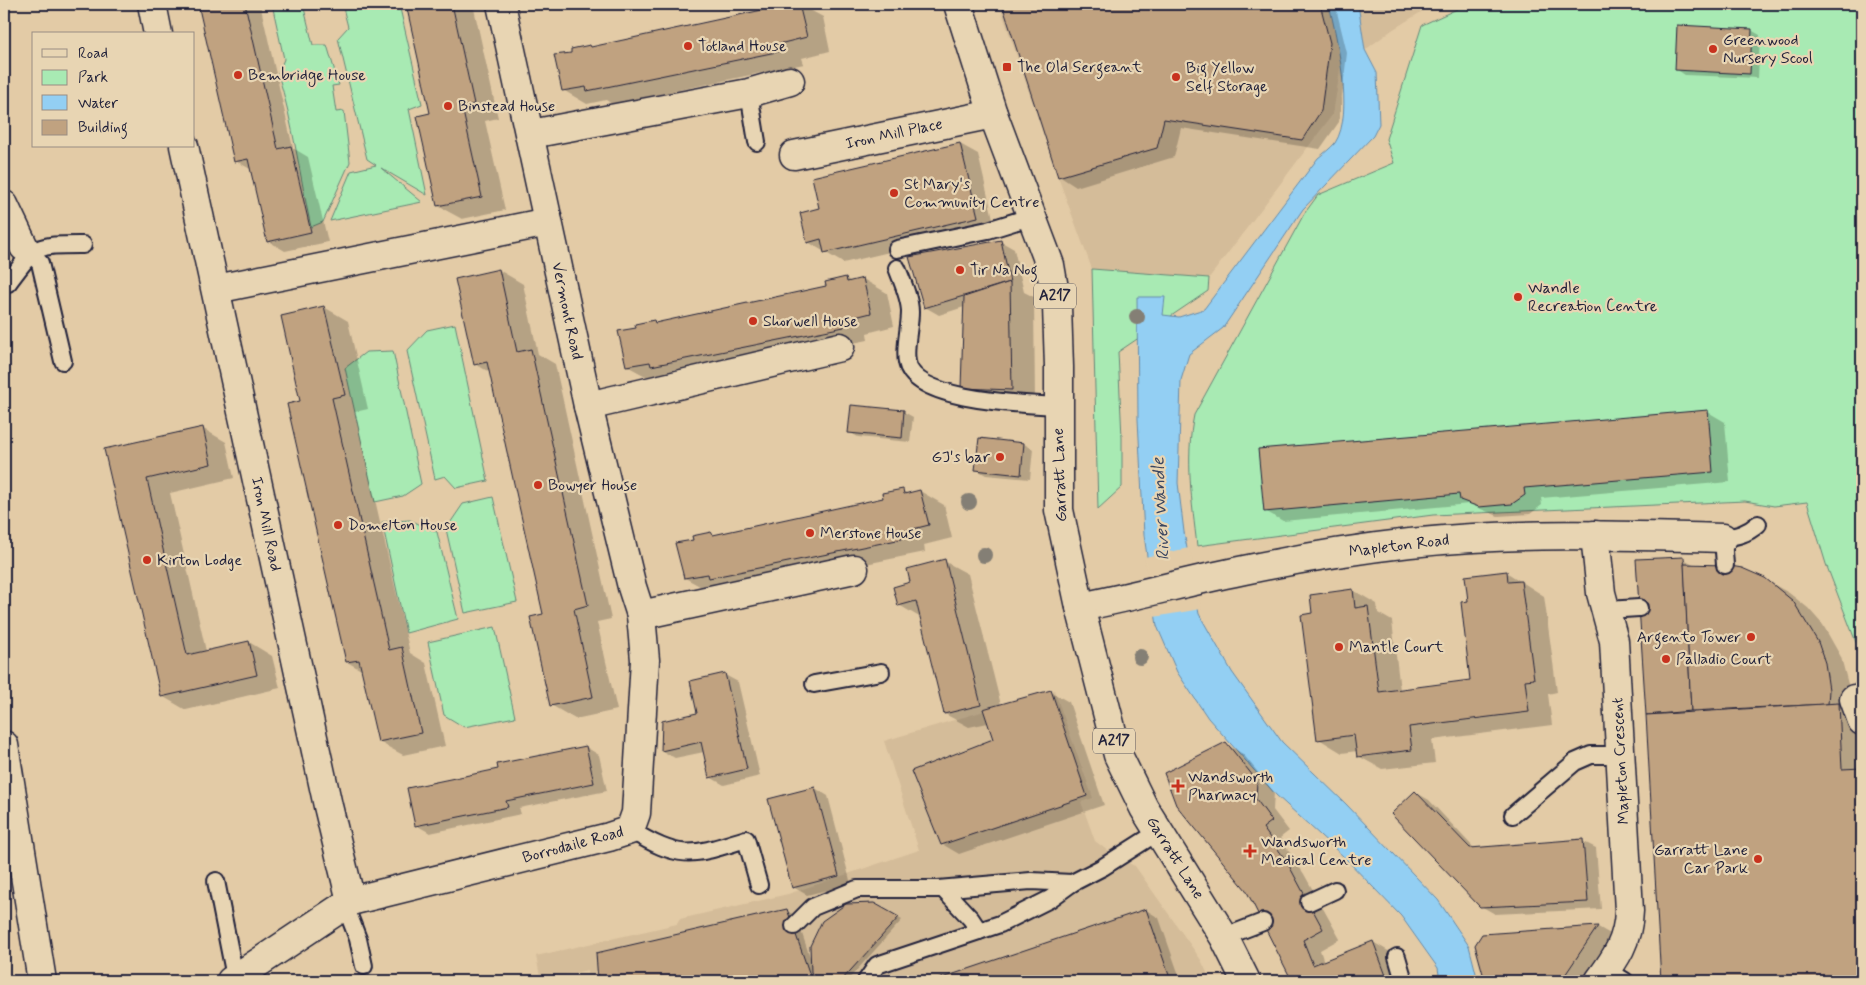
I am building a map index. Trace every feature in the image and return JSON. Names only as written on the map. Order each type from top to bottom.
[{"type":"street","points":[[152,4],[158,32]]},
{"type":"street","name":"Vermont Road","points":[[501,4],[531,134],[588,406],[632,586],[641,615]]},
{"type":"street","name":"Garratt Lane","points":[[958,4],[994,114],[1050,265],[1057,306],[1059,510],[1080,607],[1118,755],[1158,832],[1224,937],[1246,981]]},
{"type":"street","points":[[531,134],[749,93],[790,81]]},
{"type":"street","name":"Iron Mill Place","points":[[794,155],[994,114]]},
{"type":"street","name":"Iron Mill Road","points":[[184,148],[348,903]]},
{"type":"street","points":[[4,205],[27,250]]},
{"type":"street","points":[[216,288],[548,222]]},
{"type":"street","points":[[588,406],[840,347]]},
{"type":"street","name":"Mapleton Road","points":[[1080,607],[1129,598],[1248,569],[1410,543],[1506,536],[1595,535],[1722,538]]},
{"type":"street","name":"Mapleton Crescent","points":[[1595,535],[1601,593],[1614,642],[1628,927],[1610,978]]},
{"type":"street","points":[[641,615],[854,569]]},
{"type":"street","name":"Borrodaile Road","points":[[235,979],[348,903],[630,830],[636,813],[645,660],[641,615]]},
{"type":"street","points":[[4,745],[42,981]]},
{"type":"lane","points":[[749,93],[757,142]]},
{"type":"lane","points":[[897,249],[988,230],[1033,216]]},
{"type":"lane","points":[[8,283],[27,250],[46,245],[83,245]]},
{"type":"lane","points":[[27,250],[40,263],[63,361]]},
{"type":"lane","points":[[897,268],[910,310],[907,363],[918,381],[937,390],[973,397],[1058,406]]},
{"type":"lane","points":[[1726,565],[1722,538],[1739,536],[1751,531],[1758,524]]},
{"type":"lane","points":[[1607,610],[1639,608]]},
{"type":"lane","points":[[814,684],[881,672]]},
{"type":"lane","points":[[1513,815],[1575,762],[1591,755],[1621,755]]},
{"type":"lane","points":[[630,830],[653,844],[683,854],[699,854],[746,839],[759,884]]},
{"type":"lane","points":[[866,981],[876,965],[1000,924],[1050,899],[1072,883],[1103,867],[1158,832]]},
{"type":"lane","points":[[216,881],[235,979]]},
{"type":"lane","points":[[794,926],[813,907],[857,889],[943,889],[1031,881],[1072,883]]},
{"type":"lane","points":[[943,889],[959,904],[979,931]]},
{"type":"lane","points":[[1309,902],[1336,890]]},
{"type":"lane","points":[[348,903],[364,966]]},
{"type":"lane","points":[[1224,937],[1262,922]]},
{"type":"lane","points":[[1397,957],[1404,981]]},
{"type":"shaded area","name":"Big Yellow Self Storage","points":[[999,4],[1329,4],[1342,58],[1333,114],[1209,278],[1092,269],[1058,177]]},
{"type":"shaded area","points":[[1358,4],[1434,4],[1392,30],[1365,50]]},
{"type":"shaded area","points":[[1054,690],[1093,798],[1081,802],[1095,841],[1117,858],[1135,866],[1201,960],[1211,981],[588,981],[587,970],[541,981],[536,956],[677,924],[680,919],[788,894],[919,850],[884,741]]},
{"type":"green space","points":[[272,4],[303,4],[313,45],[327,45],[339,85],[332,86],[336,112],[344,111],[350,162],[323,222],[311,227],[292,130],[278,74],[284,59]]},
{"type":"green space","points":[[342,4],[399,4],[422,104],[409,109],[427,195],[381,168],[422,202],[330,221],[351,171],[376,165],[367,159],[338,38],[348,27]]},
{"type":"green space","name":"Wandle Recreation Centre","points":[[1468,4],[1862,4],[1862,658],[1826,564],[1807,502],[1774,506],[1745,501],[1433,515],[1197,546],[1191,497],[1190,464],[1191,431],[1194,415],[1304,214],[1318,195],[1394,163],[1386,139],[1422,25]]},
{"type":"green space","points":[[1092,269],[1209,278],[1208,291],[1118,352],[1122,487],[1098,509]]},
{"type":"green space","points":[[455,324],[488,481],[456,488],[445,476],[435,479],[407,351],[427,330]]},
{"type":"green space","points":[[393,351],[421,484],[403,496],[375,502],[345,368],[366,352]]},
{"type":"green space","points":[[493,497],[517,602],[465,613],[446,529],[463,504]]},
{"type":"green space","points":[[410,520],[437,532],[458,619],[406,633],[382,522]]},
{"type":"green space","points":[[495,627],[515,717],[464,727],[444,715],[428,642]]},
{"type":"water","name":"River Wandle","points":[[1329,4],[1358,4],[1365,50],[1377,73],[1379,124],[1373,136],[1303,209],[1223,328],[1189,354],[1181,380],[1178,483],[1184,532],[1199,614],[1232,672],[1282,742],[1346,804],[1438,900],[1469,946],[1478,981],[1440,981],[1438,968],[1401,916],[1343,856],[1276,795],[1208,718],[1177,672],[1157,626],[1144,535],[1138,419],[1137,297],[1165,297],[1163,315],[1179,317],[1204,309],[1318,158],[1335,143],[1341,130],[1344,94],[1339,54]]},
{"type":"pier","points":[[1189,548],[1201,609],[1154,617],[1145,557]]},
{"type":"building","name":"Bembridge House","points":[[198,4],[245,4],[278,149],[291,146],[311,232],[267,242],[248,159],[234,162]]},
{"type":"building","name":"Binstead House","points":[[406,4],[452,4],[474,104],[462,107],[482,197],[437,206],[417,116],[430,113]]},
{"type":"building","name":"Totland House","points":[[782,4],[783,6],[799,4],[807,37],[779,44],[781,51],[587,91],[586,87],[562,91],[554,55],[571,53],[571,49],[590,45],[591,47],[762,10],[761,6]]},
{"type":"building","name":"Big Yellow Self Storage","points":[[1002,4],[1320,4],[1330,43],[1321,111],[1302,140],[1164,119],[1157,148],[1058,177]]},
{"type":"building","name":"Greenwood Nursery Scool","points":[[1677,25],[1752,29],[1750,74],[1675,70]]},
{"type":"building","name":"St Mary's Community Centre","points":[[960,143],[978,217],[824,253],[821,239],[807,243],[800,213],[819,208],[812,177]]},
{"type":"building","name":"Tir Na Nog","points":[[1001,240],[1010,282],[924,308],[909,257]]},
{"type":"building","name":"Bowyer House","points":[[499,269],[517,352],[531,349],[588,605],[574,609],[593,697],[550,706],[530,617],[543,614],[487,362],[474,365],[455,279]]},
{"type":"building","name":"Shorwell House","points":[[846,277],[847,282],[863,278],[871,313],[843,320],[844,327],[651,366],[650,362],[626,366],[618,331],[636,328],[635,324],[654,320],[655,323],[826,286],[825,282]]},
{"type":"building","points":[[1010,282],[1012,390],[961,388],[964,297]]},
{"type":"building","name":"Domelton House","points":[[324,306],[345,395],[332,398],[389,650],[402,647],[421,733],[378,742],[359,660],[346,662],[287,404],[300,401],[281,316]]},
{"type":"building","points":[[851,405],[904,410],[902,438],[848,433]]},
{"type":"building","points":[[1708,410],[1713,472],[1524,488],[1525,495],[1512,504],[1479,507],[1460,500],[1459,494],[1264,512],[1258,449]]},
{"type":"building","name":"Kirton Lodge","points":[[203,427],[211,464],[147,479],[187,655],[249,641],[257,675],[161,697],[104,449]]},
{"type":"building","name":"GJ's bar","points":[[979,438],[1024,443],[1021,475],[975,470]]},
{"type":"building","name":"Merstone House","points":[[903,489],[904,494],[920,490],[929,525],[901,532],[902,539],[709,578],[708,574],[684,578],[675,543],[693,540],[692,536],[711,532],[713,535],[883,498],[882,493]]},
{"type":"building","name":"Palladio Court","points":[[1684,557],[1691,711],[1646,715],[1636,559]]},
{"type":"building","points":[[945,559],[981,705],[944,714],[916,601],[898,606],[893,587],[910,582],[907,569]]},
{"type":"building","name":"Argento Tower","points":[[1684,564],[1725,565],[1742,568],[1765,578],[1793,601],[1818,642],[1825,663],[1829,690],[1828,704],[1691,711]]},
{"type":"building","name":"Mantle Court","points":[[1507,571],[1508,582],[1521,581],[1534,679],[1525,680],[1529,712],[1409,727],[1412,750],[1357,757],[1354,735],[1317,740],[1301,615],[1312,613],[1310,595],[1353,589],[1355,608],[1368,606],[1379,692],[1470,680],[1461,602],[1468,601],[1465,576]]},
{"type":"building","points":[[725,673],[747,769],[709,778],[701,742],[661,751],[662,721],[697,713],[690,681]]},
{"type":"building","points":[[1051,690],[1087,796],[941,845],[911,771],[993,739],[983,709]]},
{"type":"building","name":"Garratt Lane Car Park","points":[[1839,703],[1842,769],[1862,768],[1862,981],[1661,981],[1646,715]]},
{"type":"building","points":[[1226,742],[1257,781],[1256,799],[1272,821],[1263,828],[1287,862],[1323,929],[1303,940],[1313,965],[1373,941],[1388,981],[1292,981],[1246,890],[1176,805],[1164,773]]},
{"type":"building","points":[[586,746],[594,783],[506,801],[508,807],[415,826],[407,788],[498,769],[497,764]]},
{"type":"building","points":[[815,787],[839,876],[792,888],[768,799]]},
{"type":"building","points":[[1415,791],[1470,848],[1583,839],[1588,902],[1480,907],[1391,814]]},
{"type":"building","points":[[874,903],[899,917],[841,981],[817,981],[811,972],[810,946],[822,921],[846,904]]},
{"type":"building","points":[[787,909],[812,981],[598,981],[596,953]]},
{"type":"building","points":[[1146,909],[1171,981],[933,981]]},
{"type":"building","points":[[1598,926],[1561,981],[1485,981],[1475,945],[1482,934]]},
{"type":"place","name":"Totland House","points":[[688,46]]},
{"type":"place","name":"Greenwood Nursery Scool","points":[[1713,49]]},
{"type":"place","name":"The Old Sergeant","points":[[1007,67]]},
{"type":"place","name":"Bembridge House","points":[[238,75]]},
{"type":"place","name":"Big Yellow Self Storage","points":[[1176,77]]},
{"type":"place","name":"Binstead House","points":[[448,106]]},
{"type":"place","name":"St Mary's Community Centre","points":[[894,193]]},
{"type":"place","name":"Tir Na Nog","points":[[960,270]]},
{"type":"place","name":"Wandle Recreation Centre","points":[[1518,297]]},
{"type":"place","name":"Shorwell House","points":[[753,321]]},
{"type":"place","name":"GJ's bar","points":[[1000,457]]},
{"type":"place","name":"Bowyer House","points":[[538,485]]},
{"type":"place","name":"Domelton House","points":[[338,525]]},
{"type":"place","name":"Merstone House","points":[[810,533]]},
{"type":"place","name":"Kirton Lodge","points":[[147,560]]},
{"type":"place","name":"Argento Tower","points":[[1751,637]]},
{"type":"place","name":"Mantle Court","points":[[1339,647]]},
{"type":"place","name":"Palladio Court","points":[[1666,659]]},
{"type":"place","name":"Wandsworth Pharmacy","points":[[1178,786]]},
{"type":"place","name":"Wandsworth Medical Centre","points":[[1250,851]]},
{"type":"place","name":"Garratt Lane Car Park","points":[[1758,859]]}]
